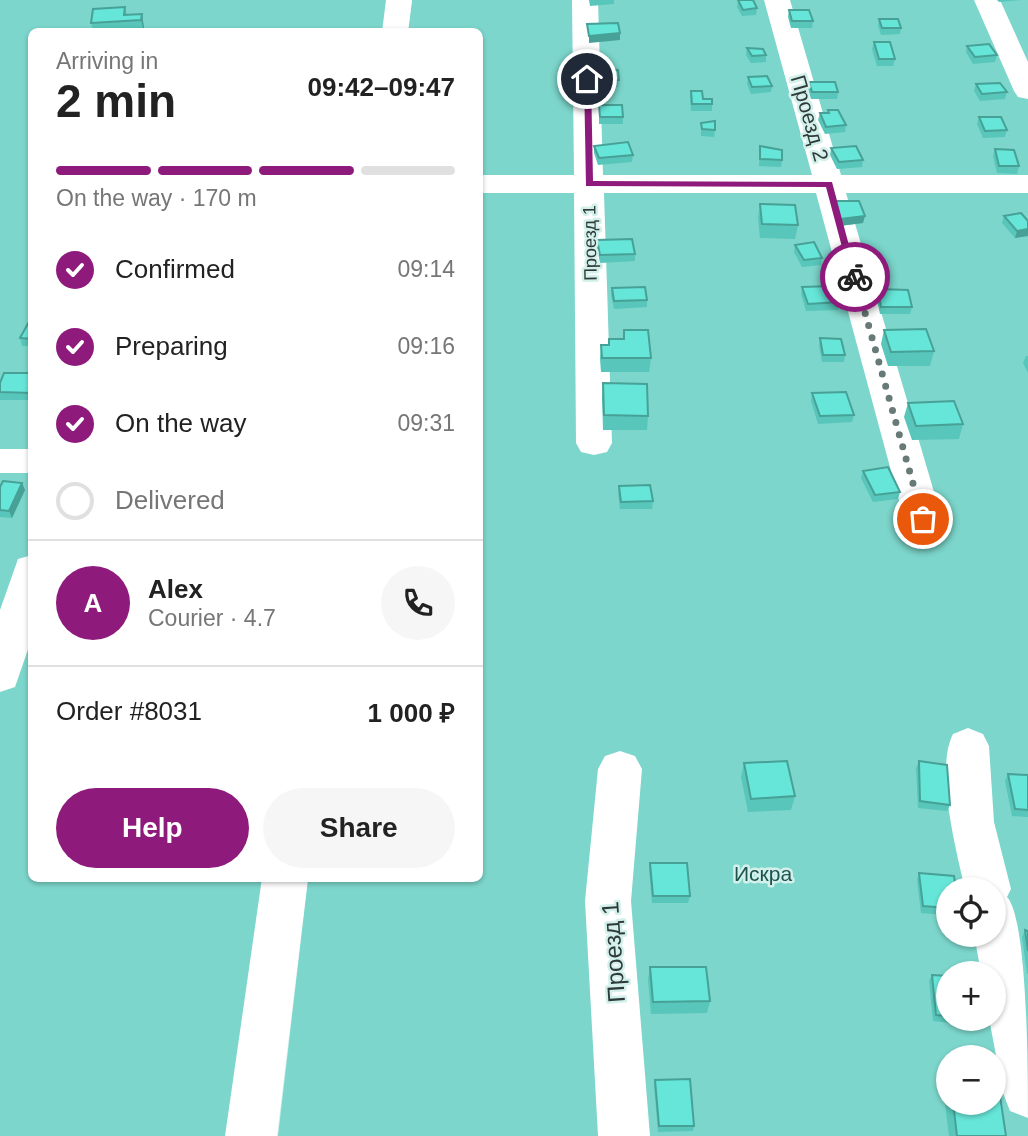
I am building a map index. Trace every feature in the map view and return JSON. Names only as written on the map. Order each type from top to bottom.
[{"type":"street","points":[[396,28],[399,0]]},
{"type":"street","name":"Проезд 1","points":[[585,0],[594,443]]},
{"type":"street","name":"Проезд 2","points":[[777,0],[923,519]]},
{"type":"street","points":[[987,0],[1028,91]]},
{"type":"street","points":[[483,184],[1028,184]]},
{"type":"street","points":[[0,461],[28,461]]},
{"type":"street","points":[[0,676],[28,582]]},
{"type":"street","points":[[968,746],[972,822],[985,877]]},
{"type":"street","name":"Проезд 1","points":[[620,769],[608,901],[624,1136]]},
{"type":"street","points":[[251,1136],[284,882]]},
{"type":"street","points":[[1000,947],[1028,1093]]},
{"type":"green space","points":[[0,0],[388,0],[383,28],[28,28],[28,882],[264,882],[227,1136],[0,1136]]},
{"type":"green space","name":"Искра","points":[[412,0],[1028,0],[1028,1136],[278,1136],[308,882],[483,882],[483,28],[408,28]]},
{"type":"building","points":[[738,0],[753,0],[757,8],[743,10]]},
{"type":"building","points":[[125,7],[124,15],[142,14],[141,20],[91,23],[93,9]]},
{"type":"building","points":[[789,10],[809,10],[813,21],[792,21]]},
{"type":"building","points":[[879,19],[898,19],[901,28],[882,28]]},
{"type":"building","points":[[618,23],[620,33],[589,36],[587,24]]},
{"type":"building","points":[[874,42],[890,42],[895,59],[879,59]]},
{"type":"building","points":[[989,44],[997,55],[975,57],[967,46]]},
{"type":"building","points":[[747,48],[763,49],[766,55],[752,56]]},
{"type":"building","points":[[596,69],[618,70],[619,80],[596,80]]},
{"type":"building","points":[[767,76],[772,86],[752,87],[748,77]]},
{"type":"building","points":[[809,82],[835,82],[838,92],[812,92]]},
{"type":"building","points":[[1000,83],[1007,92],[982,94],[976,84]]},
{"type":"building","points":[[691,91],[702,91],[703,99],[712,99],[712,104],[692,104]]},
{"type":"building","points":[[599,105],[622,105],[623,117],[600,117]]},
{"type":"building","points":[[828,110],[838,110],[846,125],[826,127],[820,113],[829,113]]},
{"type":"building","points":[[979,117],[1001,117],[1007,130],[985,131]]},
{"type":"building","points":[[715,121],[715,130],[702,129],[701,123]]},
{"type":"building","points":[[628,142],[633,155],[599,158],[594,146]]},
{"type":"building","points":[[760,146],[782,150],[782,160],[760,159]]},
{"type":"building","points":[[856,146],[863,160],[839,162],[831,148]]},
{"type":"building","points":[[995,149],[1014,150],[1019,166],[999,166]]},
{"type":"building","points":[[834,201],[859,201],[865,216],[840,219]]},
{"type":"building","points":[[760,204],[795,205],[798,225],[762,224]]},
{"type":"building","points":[[1021,213],[1028,221],[1028,229],[1017,231],[1004,216]]},
{"type":"building","points":[[632,239],[635,254],[600,255],[597,240]]},
{"type":"building","points":[[814,242],[822,258],[804,260],[795,245]]},
{"type":"building","points":[[864,244],[877,263],[858,266],[847,250],[853,249],[851,246]]},
{"type":"building","points":[[833,286],[839,302],[808,304],[802,287]]},
{"type":"building","points":[[645,287],[647,300],[614,301],[612,288]]},
{"type":"building","points":[[878,289],[908,290],[912,307],[881,307]]},
{"type":"building","points":[[28,324],[28,339],[20,338]]},
{"type":"building","points":[[926,329],[934,351],[891,352],[884,330]]},
{"type":"building","points":[[624,330],[648,330],[651,358],[602,358],[601,345],[609,345],[609,339],[624,339]]},
{"type":"building","points":[[820,338],[841,339],[845,355],[823,355]]},
{"type":"building","points":[[4,373],[28,373],[28,393],[0,392]]},
{"type":"building","points":[[603,383],[647,384],[648,416],[604,415]]},
{"type":"building","points":[[846,392],[854,415],[820,416],[812,393]]},
{"type":"building","points":[[954,401],[963,424],[916,426],[908,403]]},
{"type":"building","points":[[888,467],[900,492],[875,495],[863,471]]},
{"type":"building","points":[[3,481],[22,483],[9,511],[0,510],[0,487]]},
{"type":"building","points":[[650,485],[653,501],[621,502],[619,486]]},
{"type":"building","points":[[787,761],[795,796],[751,799],[744,763]]},
{"type":"building","points":[[919,761],[947,765],[950,805],[920,801]]},
{"type":"building","points":[[1008,774],[1028,775],[1028,810],[1015,809]]},
{"type":"building","points":[[650,863],[687,863],[690,896],[653,896]]},
{"type":"building","points":[[919,873],[954,876],[936,877],[936,907],[923,906]]},
{"type":"building","points":[[650,967],[706,967],[710,1001],[653,1002]]},
{"type":"building","points":[[932,975],[936,975],[936,1015]]},
{"type":"building","points":[[690,1079],[694,1126],[659,1126],[655,1080]]},
{"type":"building","points":[[955,1115],[1003,1115],[1006,1136],[957,1136]]},
{"type":"way so far","points":[[855,277],[923,519]]},
{"type":"route","points":[[587,79],[589,184],[829,184],[855,277]]}]
